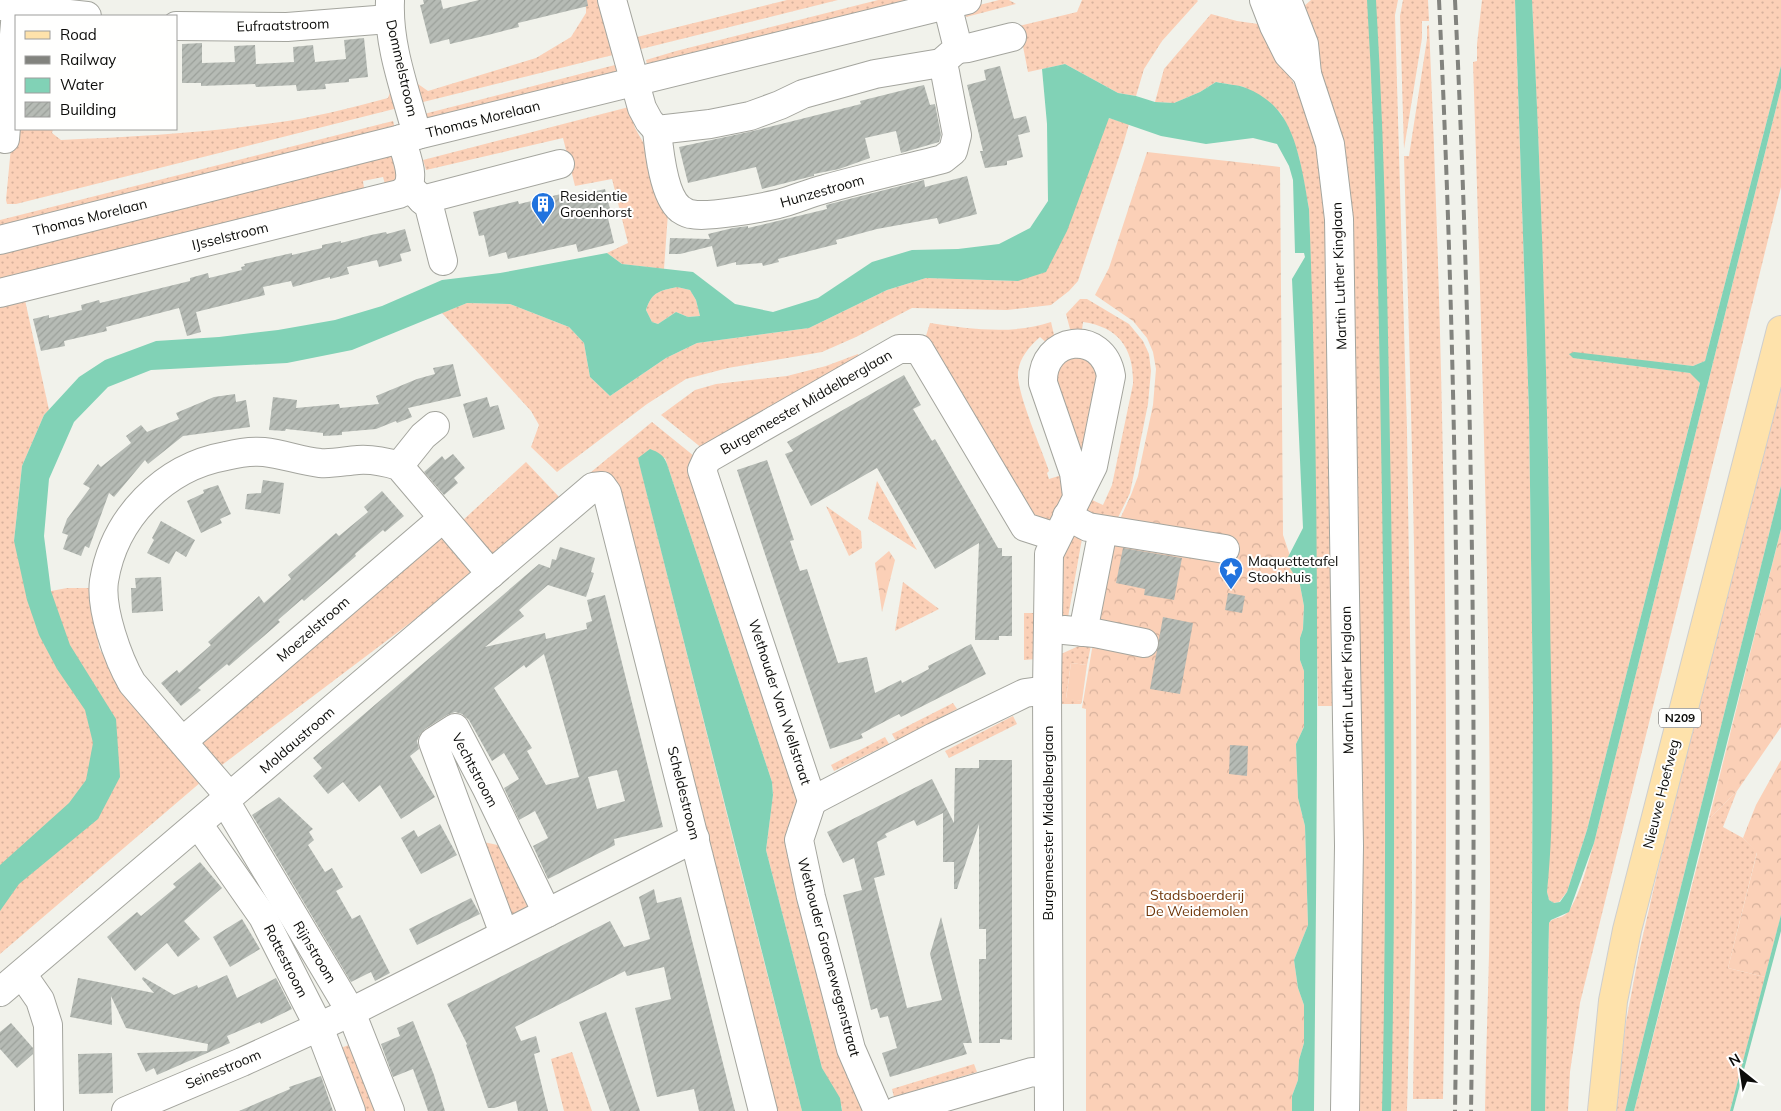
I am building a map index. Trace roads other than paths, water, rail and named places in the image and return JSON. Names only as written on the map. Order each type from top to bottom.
[{"type":"main road","name":"Nieuwe Hoefweg","points":[[1602,1111],[1613,1001],[1626,930],[1780,335]]},
{"type":"street","name":"Hunzestroom","points":[[612,0],[642,108],[649,121],[657,130],[659,148],[670,194],[681,210],[691,214],[710,214],[779,204],[824,189],[943,159],[953,151],[957,136],[945,72],[956,40],[953,2]]},
{"type":"street","name":"Martin Luther Kinglaan","points":[[1264,0],[1288,54],[1307,74]]},
{"type":"street","name":"Martin Luther Kinglaan","points":[[1287,0],[1304,44],[1307,74],[1330,144],[1339,219],[1349,846],[1345,1111]]},
{"type":"street","name":"Thomas Morelaan","points":[[0,240],[953,2]]},
{"type":"street","points":[[5,139],[4,109],[11,5],[80,15]]},
{"type":"street","name":"Eufraatstroom","points":[[178,26],[287,26],[389,10]]},
{"type":"street","name":"Dommelstroom","points":[[389,10],[402,82],[409,137]]},
{"type":"street","points":[[657,130],[710,124],[750,116],[803,94],[949,56],[968,48],[1012,37]]},
{"type":"street","points":[[409,137],[411,178],[415,193],[429,206],[443,261]]},
{"type":"street","name":"IJsselstroom","points":[[0,293],[405,192],[415,193],[560,164]]},
{"type":"street","name":"Burgemeester Middelberglaan","points":[[1049,1111],[1047,628],[1049,554],[1087,480],[1092,466],[1111,376],[1110,367],[1097,350],[1088,345],[1077,343],[1065,345],[1054,352],[1046,363],[1042,374],[1043,384],[1074,473],[1067,516]]},
{"type":"street","name":"Burgemeester Middelberglaan","points":[[702,470],[707,459],[899,349],[919,349],[1025,527],[1067,516]]},
{"type":"street","points":[[399,466],[423,436],[435,426]]},
{"type":"street","points":[[228,799],[183,740],[132,683],[123,668],[110,629],[104,582],[112,554],[123,530],[135,510],[148,495],[166,480],[202,462],[225,456],[263,452],[321,463],[358,460],[382,461],[399,466],[491,574]]},
{"type":"street","name":"Wethouder Van Wellstraat","points":[[702,470],[812,801],[934,737],[1025,693],[1047,690]]},
{"type":"street","name":"Scheldestroom","points":[[593,487],[602,486],[607,493],[763,1111]]},
{"type":"street","name":"Moldaustroom","points":[[0,992],[593,487]]},
{"type":"street","points":[[1067,516],[1088,527],[1225,549]]},
{"type":"street","name":"Moezelstroom","points":[[183,740],[443,518]]},
{"type":"street","points":[[1083,632],[1103,530]]},
{"type":"street","points":[[1047,628],[1144,642]]},
{"type":"street","name":"Vechtstroom","points":[[504,934],[433,742],[455,728],[547,913]]},
{"type":"street","name":"Rijnstroom","points":[[228,799],[351,1012],[390,1111]]},
{"type":"street","name":"Wethouder Groenewegenstraat","points":[[812,801],[799,840],[811,897],[851,1050],[878,1111]]},
{"type":"street","name":"Rottestroom","points":[[198,824],[264,917],[320,1027],[351,1111]]},
{"type":"street","points":[[466,831],[510,837]]},
{"type":"street","points":[[351,1012],[695,838]]},
{"type":"street","points":[[22,974],[40,1000],[48,1025],[49,1111]]},
{"type":"street","name":"Seinestroom","points":[[126,1111],[351,1012]]},
{"type":"street","points":[[897,1111],[1032,1072],[1048,1074]]},
{"type":"water","points":[[1367,0],[1376,0],[1388,314],[1394,806],[1394,959],[1391,1111],[1382,1111],[1385,881],[1383,574],[1377,248]]},
{"type":"water","points":[[1515,0],[1532,0],[1536,75],[1542,224],[1549,521],[1552,818],[1547,892],[1549,900],[1554,903],[1560,902],[1567,892],[1587,830],[1700,383],[1690,373],[1573,358],[1569,354],[1574,352],[1693,366],[1705,361],[1781,66],[1781,88],[1594,843],[1569,912],[1551,920],[1549,923],[1545,1111],[1531,1111],[1533,702],[1529,412]]},
{"type":"water","points":[[1065,64],[1118,93],[1155,102],[1174,103],[1200,92],[1216,82],[1243,87],[1256,92],[1273,105],[1286,123],[1296,146],[1309,209],[1313,322],[1317,547],[1314,1111],[1292,1111],[1292,1096],[1298,1080],[1299,1060],[1304,1043],[1304,1005],[1298,988],[1294,960],[1308,925],[1305,826],[1298,798],[1296,744],[1304,727],[1304,671],[1300,660],[1300,638],[1303,629],[1304,606],[1300,585],[1286,561],[1303,528],[1292,279],[1305,257],[1304,253],[1295,253],[1293,180],[1289,166],[1277,144],[1253,138],[1206,144],[1161,136],[1109,118],[1067,231],[1046,272],[1018,281],[926,278],[887,290],[809,328],[697,343],[666,358],[610,396],[590,377],[584,343],[569,327],[510,304],[467,303],[352,350],[287,363],[151,370],[108,387],[74,422],[49,479],[44,536],[51,591],[70,645],[116,719],[120,777],[98,819],[19,884],[0,911],[0,865],[69,803],[86,780],[93,743],[85,710],[57,669],[39,635],[27,600],[14,541],[22,466],[44,415],[79,377],[105,360],[156,341],[219,337],[278,330],[335,320],[382,306],[442,280],[500,273],[607,253],[622,264],[693,272],[735,304],[773,312],[818,298],[872,262],[912,250],[958,249],[999,244],[1030,228],[1048,201],[1047,124],[1042,69]],"holes":[[[677,287],[690,290],[696,300],[700,316],[688,317],[676,312],[658,324],[652,322],[646,310],[654,295]]]},
{"type":"water","points":[[650,449],[660,454],[667,464],[772,782],[773,795],[766,850],[822,1068],[840,1098],[842,1111],[802,1111],[639,463],[638,458]]},
{"type":"water","points":[[1781,486],[1781,529],[1634,1111],[1625,1111]]},
{"type":"water","points":[[1781,915],[1781,931],[1733,1111],[1730,1111]]},
{"type":"railway","points":[[1439,0],[1454,417],[1458,833],[1455,1111]]},
{"type":"railway","points":[[1455,0],[1470,417],[1474,833],[1471,1111]]},
{"type":"place","name":"Residentie Groenhorst","points":[[543,225]]},
{"type":"place","name":"Maquettetafel Stookhuis","points":[[1231,590]]},
{"type":"park label","name":"Stadsboerderij De Weidemolen","points":[[1197,904]]}]
